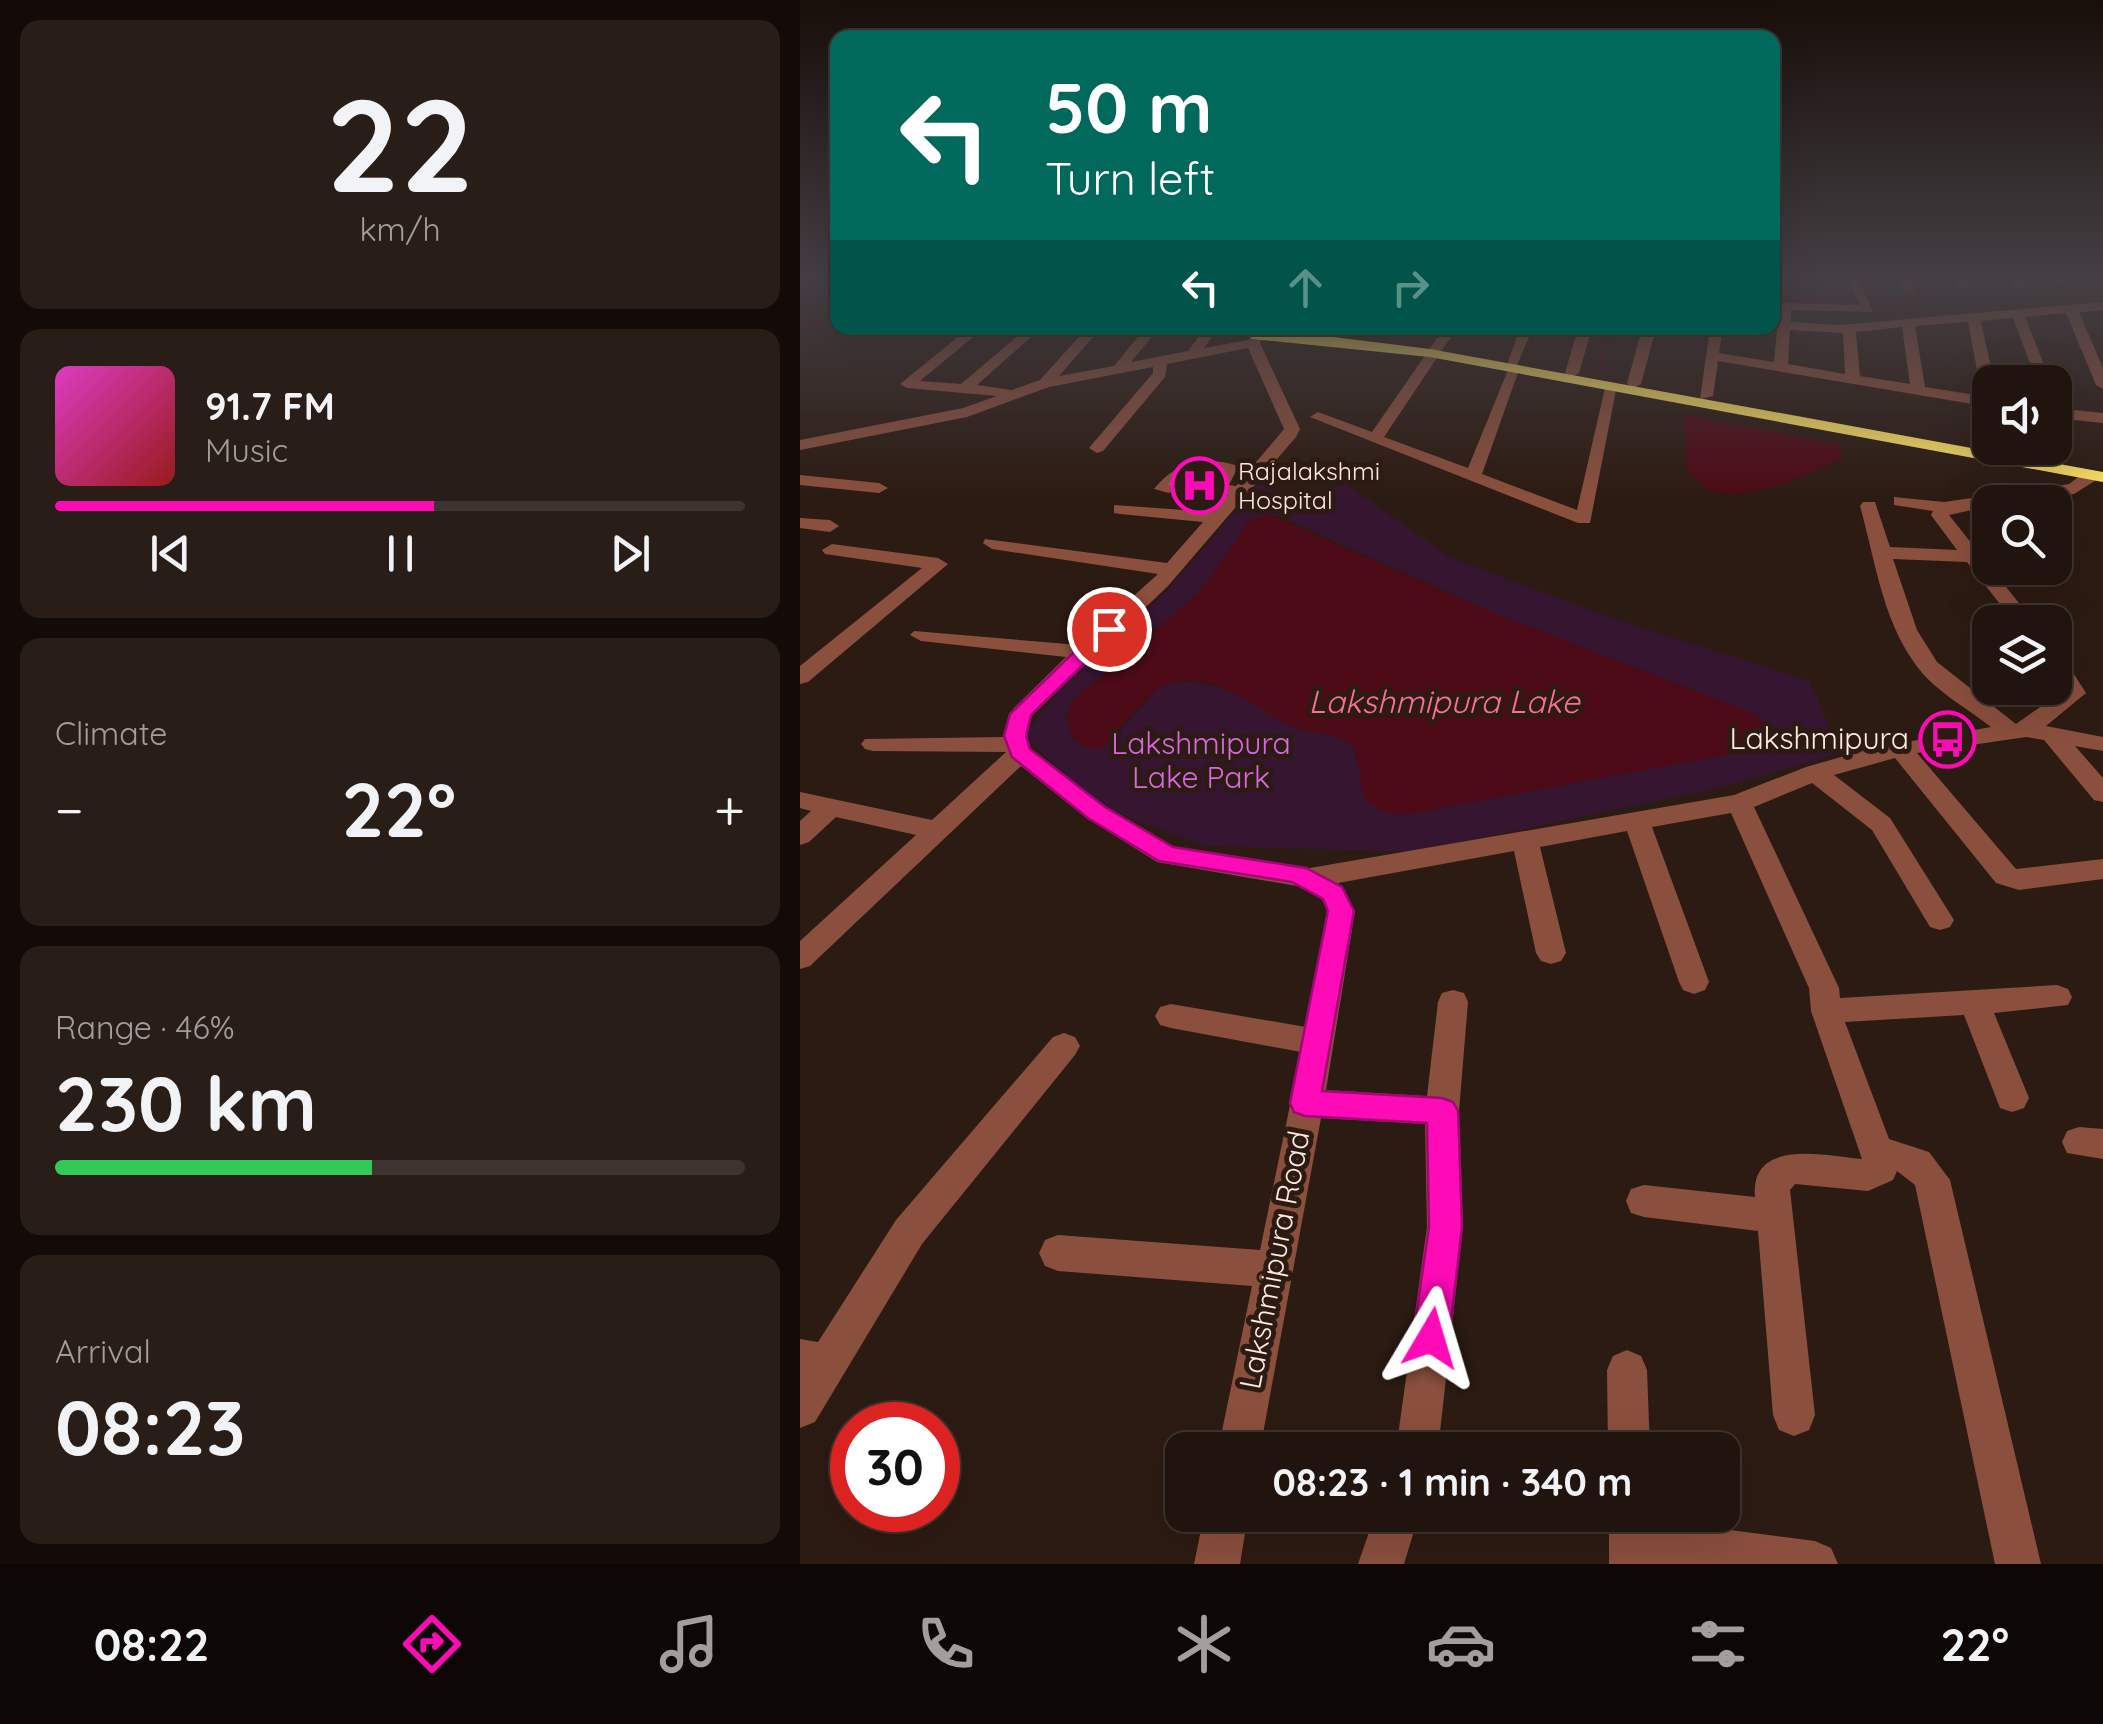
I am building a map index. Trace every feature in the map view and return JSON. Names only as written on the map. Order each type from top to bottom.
[{"type":"main road","points":[[1423,350],[1433,351]]},
{"type":"main road","points":[[1429,350],[1612,388],[2100,473]]},
{"type":"main road","points":[[1514,366],[1572,372],[1972,443]]},
{"type":"main road","points":[[2067,465],[2100,473]]},
{"type":"street","points":[[950,350],[907,384],[1011,392]]},
{"type":"street","points":[[962,390],[1008,350]]},
{"type":"street","points":[[1045,382],[1074,350]]},
{"type":"street","points":[[1119,368],[1134,350]]},
{"type":"street","points":[[1193,354],[1196,350]]},
{"type":"street","points":[[800,445],[967,412],[1045,382],[1207,350]]},
{"type":"street","points":[[1265,350],[1286,390],[1292,429],[1171,570],[1021,714],[1015,736],[1019,749],[1096,812],[1167,855],[1310,878],[1740,803],[1814,773],[1901,749],[2029,732],[2103,744]]},
{"type":"street","points":[[1473,476],[1519,350]]},
{"type":"street","points":[[1572,372],[1579,350]]},
{"type":"street","points":[[1634,384],[1643,350]]},
{"type":"street","points":[[1705,396],[1713,350]]},
{"type":"street","points":[[1779,350],[1780,368]]},
{"type":"street","points":[[1850,350],[1852,380]]},
{"type":"street","points":[[1912,350],[1918,390]]},
{"type":"street","points":[[2088,350],[2103,385]]},
{"type":"street","points":[[1375,439],[1433,351]]},
{"type":"street","points":[[1712,356],[1972,399]]},
{"type":"street","points":[[1097,448],[1160,374],[1160,360]]},
{"type":"street","points":[[1318,417],[1584,518],[1612,388]]},
{"type":"street","points":[[2072,415],[2103,418]]},
{"type":"street","points":[[1164,489],[1180,472],[1207,465],[1229,469],[1218,488],[1238,492]]},
{"type":"street","points":[[1900,501],[1944,506],[2074,489],[2100,473]]},
{"type":"street","points":[[803,483],[879,488]]},
{"type":"street","points":[[1869,506],[1898,613],[1929,666],[1956,692],[2029,732],[2103,794]]},
{"type":"street","points":[[1944,506],[1940,515],[2010,605]]},
{"type":"street","points":[[1120,509],[1216,518]]},
{"type":"street","points":[[800,523],[830,526]]},
{"type":"street","points":[[992,543],[1171,570]]},
{"type":"street","points":[[800,677],[938,564],[832,550]]},
{"type":"street","points":[[1885,554],[1971,556]]},
{"type":"street","points":[[921,635],[1083,652]]},
{"type":"street","points":[[2029,732],[2061,705]]},
{"type":"street","points":[[873,744],[1019,749]]},
{"type":"street","points":[[800,958],[1019,749]]},
{"type":"street","points":[[1901,749],[2006,876],[2020,880],[2103,869]]},
{"type":"street","points":[[1814,773],[1880,824],[1940,920]]},
{"type":"street","points":[[800,800],[935,830]]},
{"type":"street","points":[[1740,803],[1824,988],[1826,1011],[1848,1077],[1880,1154],[1881,1169],[1868,1175],[1796,1168],[1781,1172],[1772,1184],[1794,1414]]},
{"type":"street","points":[[800,836],[830,808]]},
{"type":"street","points":[[1636,819],[1694,982]]},
{"type":"street","points":[[1524,841],[1551,953]]},
{"type":"street","name":"Lakshmipura Road","points":[[1242,1432],[1341,911],[1333,893],[1310,878]]},
{"type":"street","points":[[1826,1011],[2057,997]]},
{"type":"street","points":[[1418,1432],[1446,1227],[1442,1111],[1454,1002]]},
{"type":"street","points":[[1975,1004],[2012,1098]]},
{"type":"street","points":[[1171,1016],[1319,1042]]},
{"type":"street","points":[[800,1408],[813,1362],[909,1232],[1064,1046]]},
{"type":"street","points":[[1305,1103],[1442,1111]]},
{"type":"street","points":[[1880,1154],[1895,1154],[1918,1163],[1932,1180],[2018,1564]]},
{"type":"street","points":[[1644,1201],[1776,1216]]},
{"type":"street","points":[[1058,1253],[1273,1269]]},
{"type":"street","points":[[1627,1370],[1629,1432]]},
{"type":"street","points":[[1217,1564],[1223,1532]]},
{"type":"street","points":[[1381,1564],[1391,1532]]},
{"type":"street","points":[[1632,1539],[1815,1564]]},
{"type":"green space","name":"Lakshmipura Lake Park","points":[[1260,482],[1291,493],[1346,484],[1451,558],[1615,619],[1809,681],[1842,753],[1723,787],[1414,852],[1206,846],[1100,807],[1024,736],[1068,678],[1168,590]],"holes":[[[1279,516],[1494,613],[1755,714],[1425,812],[1354,755],[1354,747],[1348,741],[1285,723],[1234,692],[1195,682],[1169,683],[1158,689],[1110,742],[1086,746],[1074,739],[1065,716],[1073,700],[1199,593],[1250,520]]]},
{"type":"water","points":[[1684,417],[1840,444],[1842,459],[1753,492],[1718,493],[1704,487],[1687,470]]},
{"type":"water","name":"Lakshmipura Lake","points":[[1268,514],[1494,613],[1755,714],[1775,732],[1774,746],[1404,815],[1384,812],[1364,799],[1356,756],[1349,742],[1301,730],[1235,693],[1200,681],[1163,686],[1133,713],[1108,744],[1090,749],[1082,745],[1070,731],[1068,721],[1073,700],[1199,593],[1250,520]]},
{"type":"building","points":[[1197,462],[1211,462],[1194,486],[1170,484]]},
{"type":"waterway","points":[[1599,370],[1604,350]]},
{"type":"place","name":"Rajalakshmi Hospital","points":[[1199,485]]},
{"type":"place","name":"Lakshmipura","points":[[1948,739]]},
{"type":"route","points":[[1109,629],[1021,714],[1015,736],[1020,752],[1096,812],[1167,855],[1298,874],[1333,893],[1341,911],[1305,1103],[1442,1111],[1446,1227],[1431,1338]]}]
